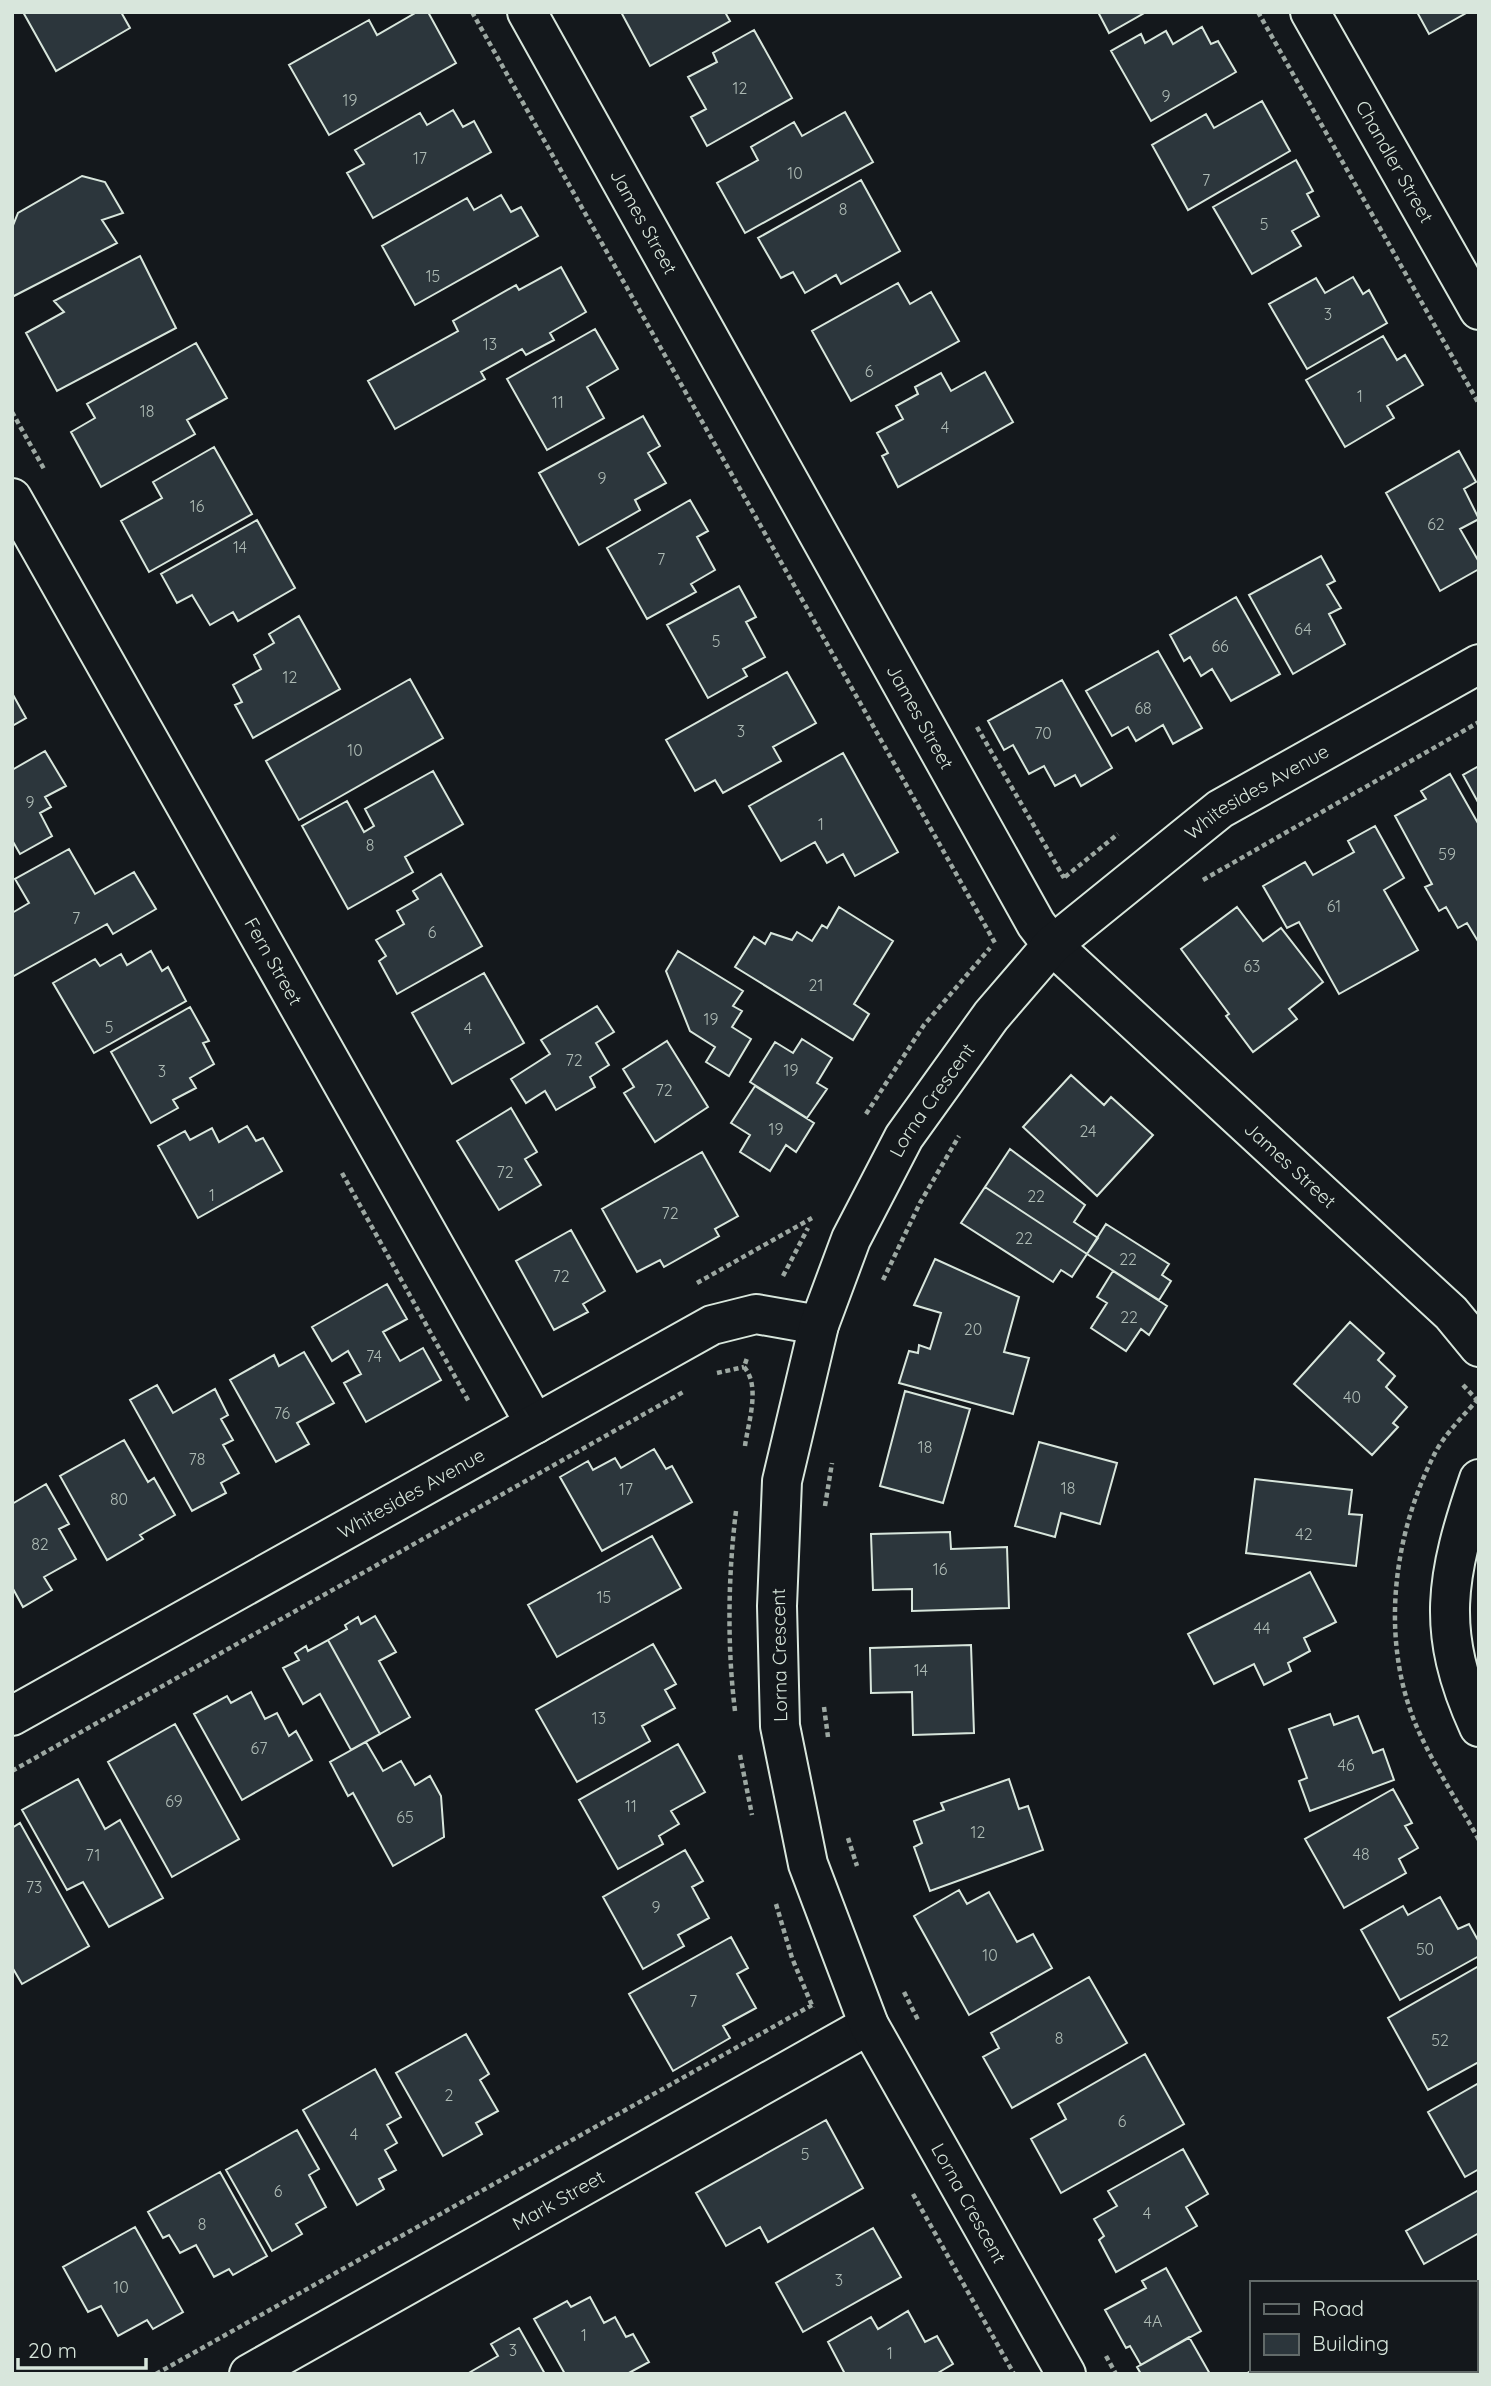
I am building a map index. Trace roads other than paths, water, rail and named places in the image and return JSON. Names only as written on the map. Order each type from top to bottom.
[{"type":"street","name":"James Street","points":[[527,12],[1028,909],[1052,945],[1465,1322],[1479,1346]]},
{"type":"street","name":"Chandler Street","points":[[1310,12],[1479,310]]},
{"type":"street","name":"Fern Street","points":[[12,498],[535,1424]]},
{"type":"street","name":"Whitesides Avenue","points":[[1052,945],[1220,809],[1479,664]]},
{"type":"street","name":"Lorna Crescent","points":[[1052,945],[991,1016],[904,1137],[851,1239],[819,1325],[782,1481],[776,1605],[780,1726],[808,1864],[869,2025],[1066,2374]]},
{"type":"street","name":"Whitesides Avenue","points":[[12,1716],[712,1325],[756,1314],[819,1325]]},
{"type":"street","points":[[1479,1479],[1470,1518],[1450,1575],[1450,1631],[1459,1674],[1479,1727]]},
{"type":"street","name":"Mark Street","points":[[248,2374],[869,2025]]}]
